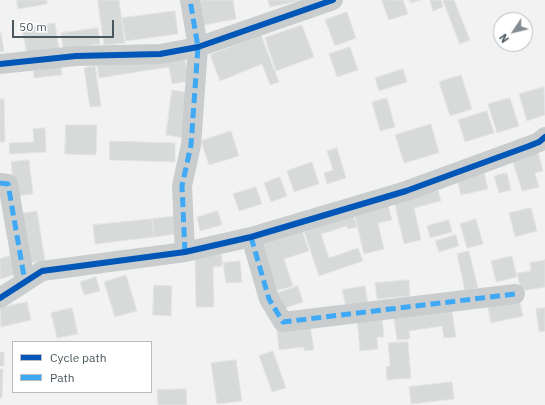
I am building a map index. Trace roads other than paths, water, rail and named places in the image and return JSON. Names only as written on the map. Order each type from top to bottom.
[{"type":"street","points":[[185,252],[182,186],[191,146],[198,47],[190,0]]},
{"type":"street","points":[[0,64],[76,56],[160,54],[198,47],[333,0]]},
{"type":"street","points":[[0,298],[42,271],[185,252],[251,237],[406,191],[534,144],[545,137]]},
{"type":"street","points":[[0,183],[8,184],[25,282]]},
{"type":"street","points":[[251,237],[269,299],[283,322],[515,294]]}]
